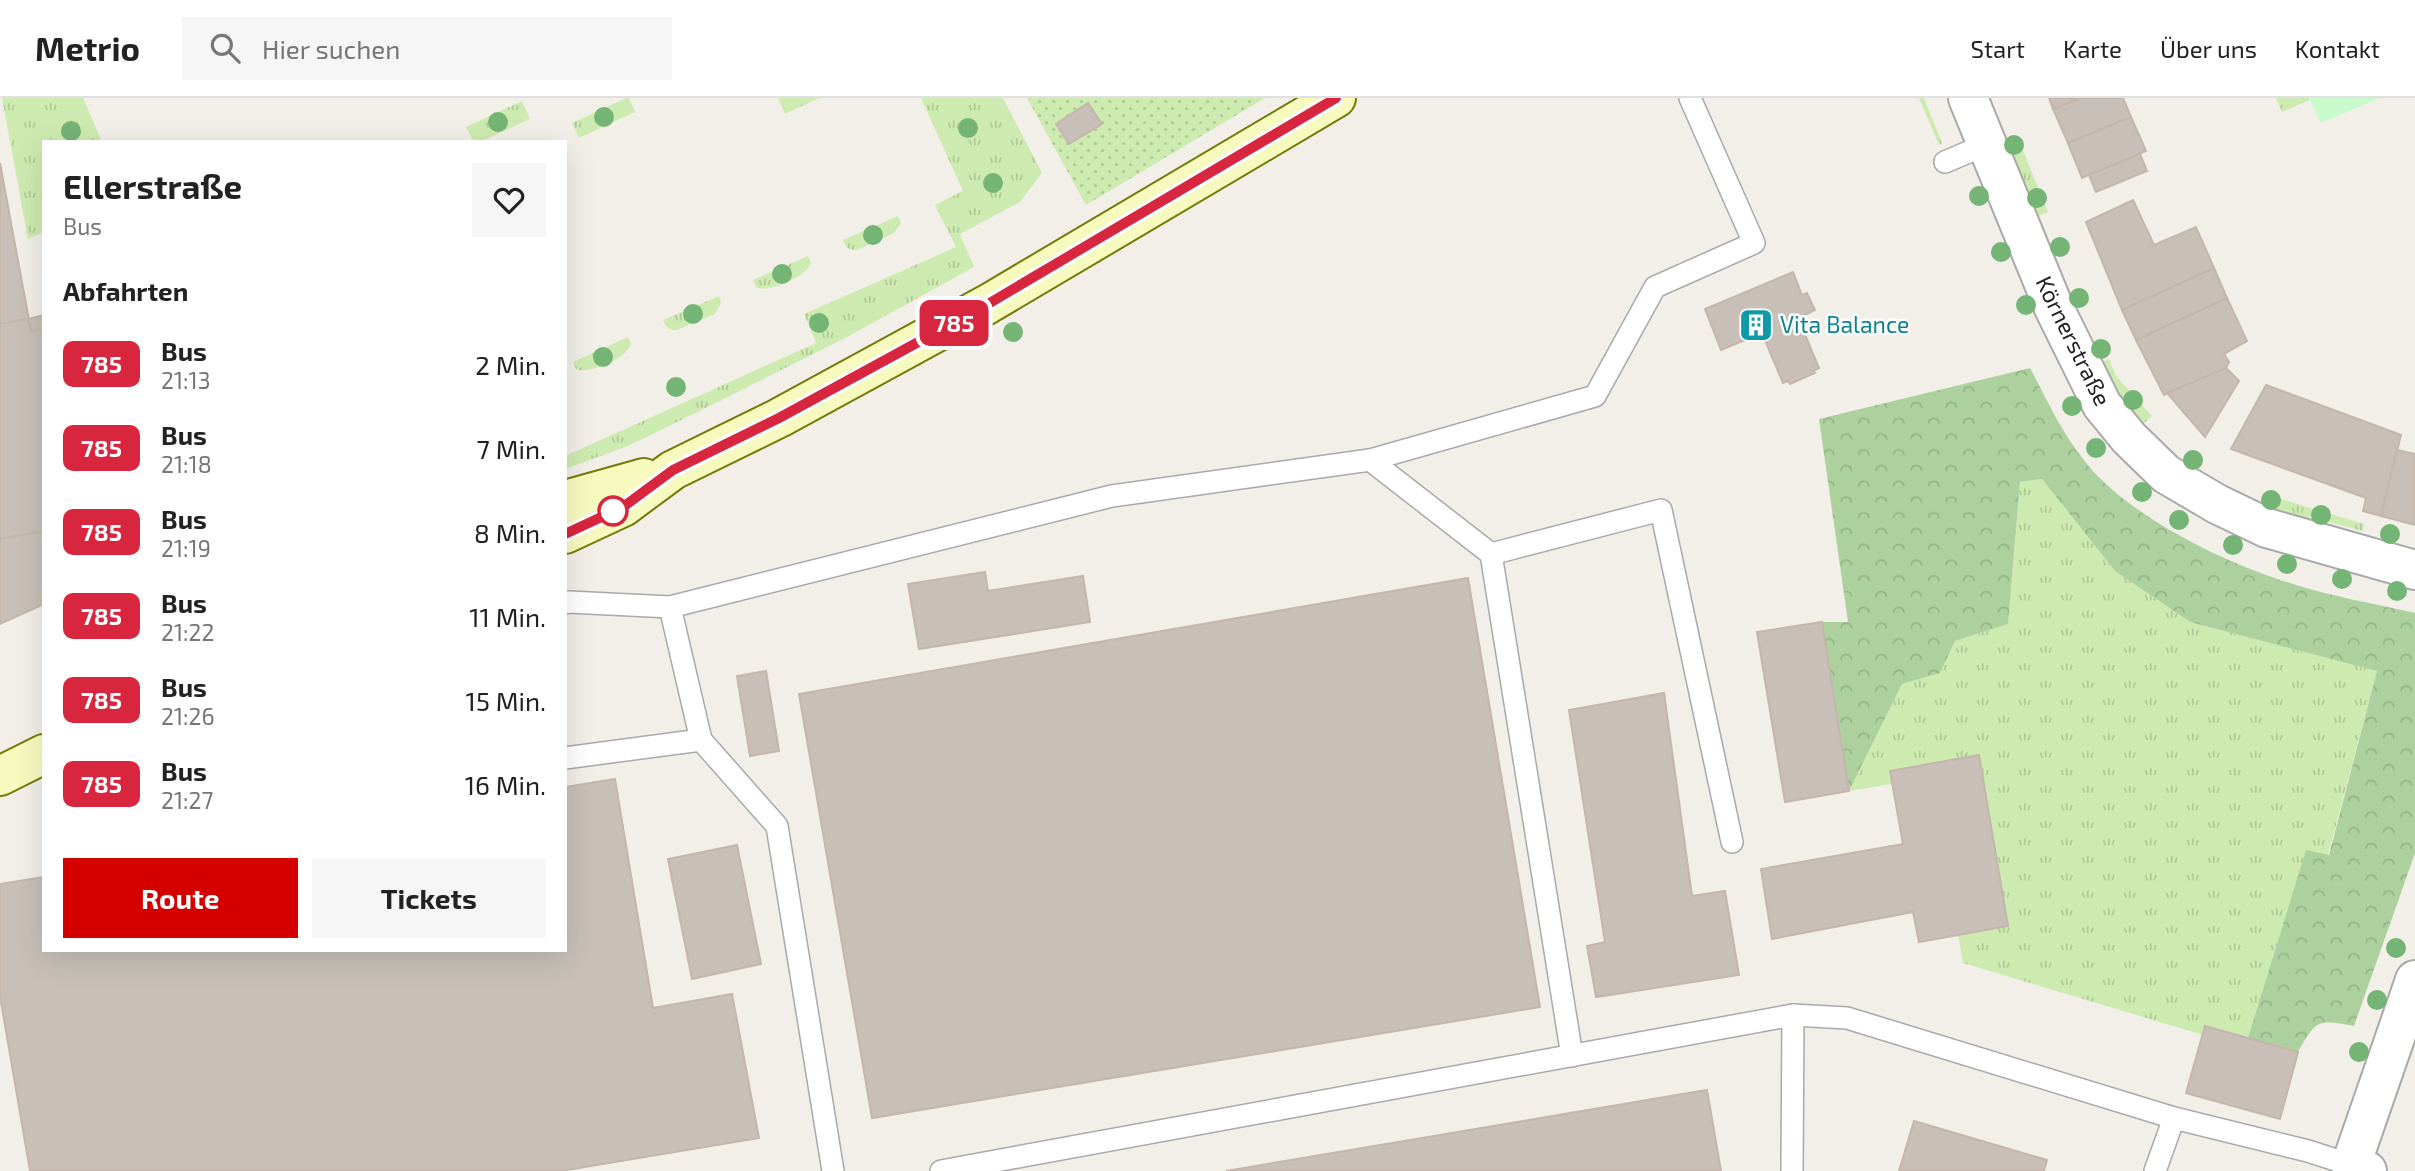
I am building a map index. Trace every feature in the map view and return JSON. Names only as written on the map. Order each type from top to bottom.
[{"type":"main road","points":[[567,533],[623,507],[673,470],[779,418],[988,304],[1336,98]]},
{"type":"main road","points":[[567,499],[673,470]]},
{"type":"main road","points":[[0,776],[42,755]]},
{"type":"street","name":"Körnerstraße","points":[[1968,98],[2071,343],[2102,405],[2129,438],[2166,474],[2217,504],[2267,528],[2415,570]]},
{"type":"street","points":[[2359,1168],[2415,981]]},
{"type":"lane","points":[[567,602],[670,607],[1112,495],[1370,460],[1595,396],[1655,287],[1754,243],[1690,98]]},
{"type":"lane","points":[[1945,162],[1987,144]]},
{"type":"lane","points":[[1370,460],[1491,554],[1572,1056]]},
{"type":"lane","points":[[1491,554],[1661,510],[1732,842]]},
{"type":"lane","points":[[670,607],[701,740],[778,827],[833,1171]]},
{"type":"lane","points":[[567,758],[701,740]]},
{"type":"lane","points":[[1792,1171],[1793,1015]]},
{"type":"lane","points":[[941,1171],[1793,1015],[1847,1018],[2174,1118],[2316,1153],[2359,1168]]},
{"type":"lane","points":[[2155,1171],[2174,1118]]},
{"type":"green space","points":[[2,98],[83,98],[101,140],[42,140],[42,233],[28,239]]},
{"type":"green space","points":[[629,98],[635,112],[579,138],[572,123]]},
{"type":"green space","points":[[778,98],[819,98],[785,114]]},
{"type":"green space","points":[[921,98],[1003,98],[1042,173],[1020,202],[960,234],[974,267],[847,337],[724,399],[628,446],[567,468],[567,455],[816,343],[804,314],[956,247],[935,205],[963,191]]},
{"type":"green space","points":[[1027,98],[1265,98],[1086,205]]},
{"type":"green space","points":[[1919,98],[1924,98],[1942,143],[1939,145]]},
{"type":"green space","points":[[2276,98],[2309,98],[2310,100],[2282,112]]},
{"type":"green space","points":[[2309,98],[2380,98],[2321,123]]},
{"type":"green space","points":[[522,101],[530,119],[484,140],[473,140],[466,127]]},
{"type":"green space","points":[[2018,138],[2048,212],[2036,217],[2007,142]]},
{"type":"green space","points":[[898,216],[901,223],[894,233],[857,250],[848,248],[844,243],[843,240]]},
{"type":"green space","points":[[808,256],[811,263],[795,278],[778,286],[762,289],[756,287],[753,280]]},
{"type":"green space","points":[[719,296],[721,303],[715,314],[677,330],[665,325],[663,320]]},
{"type":"green space","points":[[628,337],[631,344],[623,355],[615,360],[590,370],[576,369],[573,362]]},
{"type":"green space","points":[[2109,359],[2116,376],[2152,416],[2142,425],[2113,391],[2098,364]]},
{"type":"green space","points":[[2030,368],[2082,458],[2124,500],[2146,515],[2195,544],[2272,577],[2326,593],[2415,613],[2415,853],[2354,1026],[2319,1024],[2309,1033],[2298,1052],[2248,1038],[2306,850],[2329,855],[2377,671],[2190,622],[2115,571],[2042,479],[2020,482],[2008,624],[1955,641],[1940,673],[1902,684],[1849,791],[1822,622],[1848,622],[1819,419]]},
{"type":"green space","points":[[2042,479],[2115,571],[2190,622],[2377,671],[2328,855],[2306,851],[2248,1038],[2205,1026],[2203,1035],[1963,963],[1958,935],[2008,925],[1979,756],[1890,771],[1892,784],[1849,791],[1902,684],[1940,673],[1955,641],[2008,624],[2020,482]]},
{"type":"green space","points":[[2271,496],[2364,524],[2363,531],[2309,517],[2307,522],[2266,508]]},
{"type":"building","points":[[2049,98],[2081,98],[2053,109]]},
{"type":"building","points":[[2081,98],[2123,98],[2131,117],[2068,143],[2053,109]]},
{"type":"building","points":[[1088,103],[1102,124],[1069,144],[1056,124]]},
{"type":"building","points":[[2131,117],[2146,151],[2082,178],[2068,143]]},
{"type":"building","points":[[2140,154],[2147,171],[2096,192],[2089,175]]},
{"type":"building","points":[[0,163],[31,331],[42,329],[42,605],[0,624]]},
{"type":"building","points":[[2133,200],[2154,245],[2196,227],[2214,268],[2122,310],[2086,222]]},
{"type":"building","points":[[2214,268],[2227,298],[2136,340],[2122,310]]},
{"type":"building","name":"Vita Balance","points":[[1793,272],[1802,295],[1807,293],[1815,310],[1798,318],[1819,368],[1813,371],[1815,373],[1790,384],[1788,381],[1783,383],[1762,333],[1721,350],[1705,309]]},
{"type":"building","points":[[2227,298],[2247,341],[2224,354],[2229,362],[2226,368],[2164,395],[2136,340]]},
{"type":"building","points":[[42,316],[42,329],[31,331],[28,319]]},
{"type":"building","points":[[28,319],[31,331],[42,329],[42,531],[0,539],[0,324]]},
{"type":"building","points":[[2226,368],[2239,381],[2205,437],[2167,393]]},
{"type":"building","points":[[2266,385],[2401,435],[2381,516],[2363,511],[2366,498],[2231,449]]},
{"type":"building","points":[[2397,450],[2415,454],[2415,525],[2381,516]]},
{"type":"building","points":[[985,572],[988,591],[1083,576],[1090,622],[919,649],[908,584]]},
{"type":"building","points":[[1468,578],[1540,1007],[872,1118],[799,694]]},
{"type":"building","points":[[1822,622],[1849,791],[1785,802],[1757,632]]},
{"type":"building","points":[[766,671],[779,751],[750,756],[737,676]]},
{"type":"building","points":[[1664,693],[1692,896],[1725,891],[1739,975],[1596,997],[1587,946],[1605,942],[1569,710]]},
{"type":"building","points":[[1979,755],[2008,926],[1919,942],[1913,912],[1772,939],[1761,869],[1903,844],[1890,771]]},
{"type":"building","points":[[615,779],[653,1008],[732,994],[759,1138],[561,1171],[30,1171],[0,996],[0,884],[42,877],[42,952],[567,952],[567,787]]},
{"type":"building","points":[[737,845],[761,964],[692,979],[668,859]]},
{"type":"building","points":[[2205,1026],[2298,1052],[2280,1119],[2186,1093]]},
{"type":"building","points":[[1707,1090],[1721,1171],[1226,1171]]},
{"type":"building","points":[[1914,1121],[2047,1160],[2044,1171],[1899,1171]]},
{"type":"bus line","name":"785","points":[[567,533],[623,507],[673,470],[779,418],[988,304],[1336,98]]},
{"type":"place","name":"Vita Balance","points":[[1756,325]]}]
